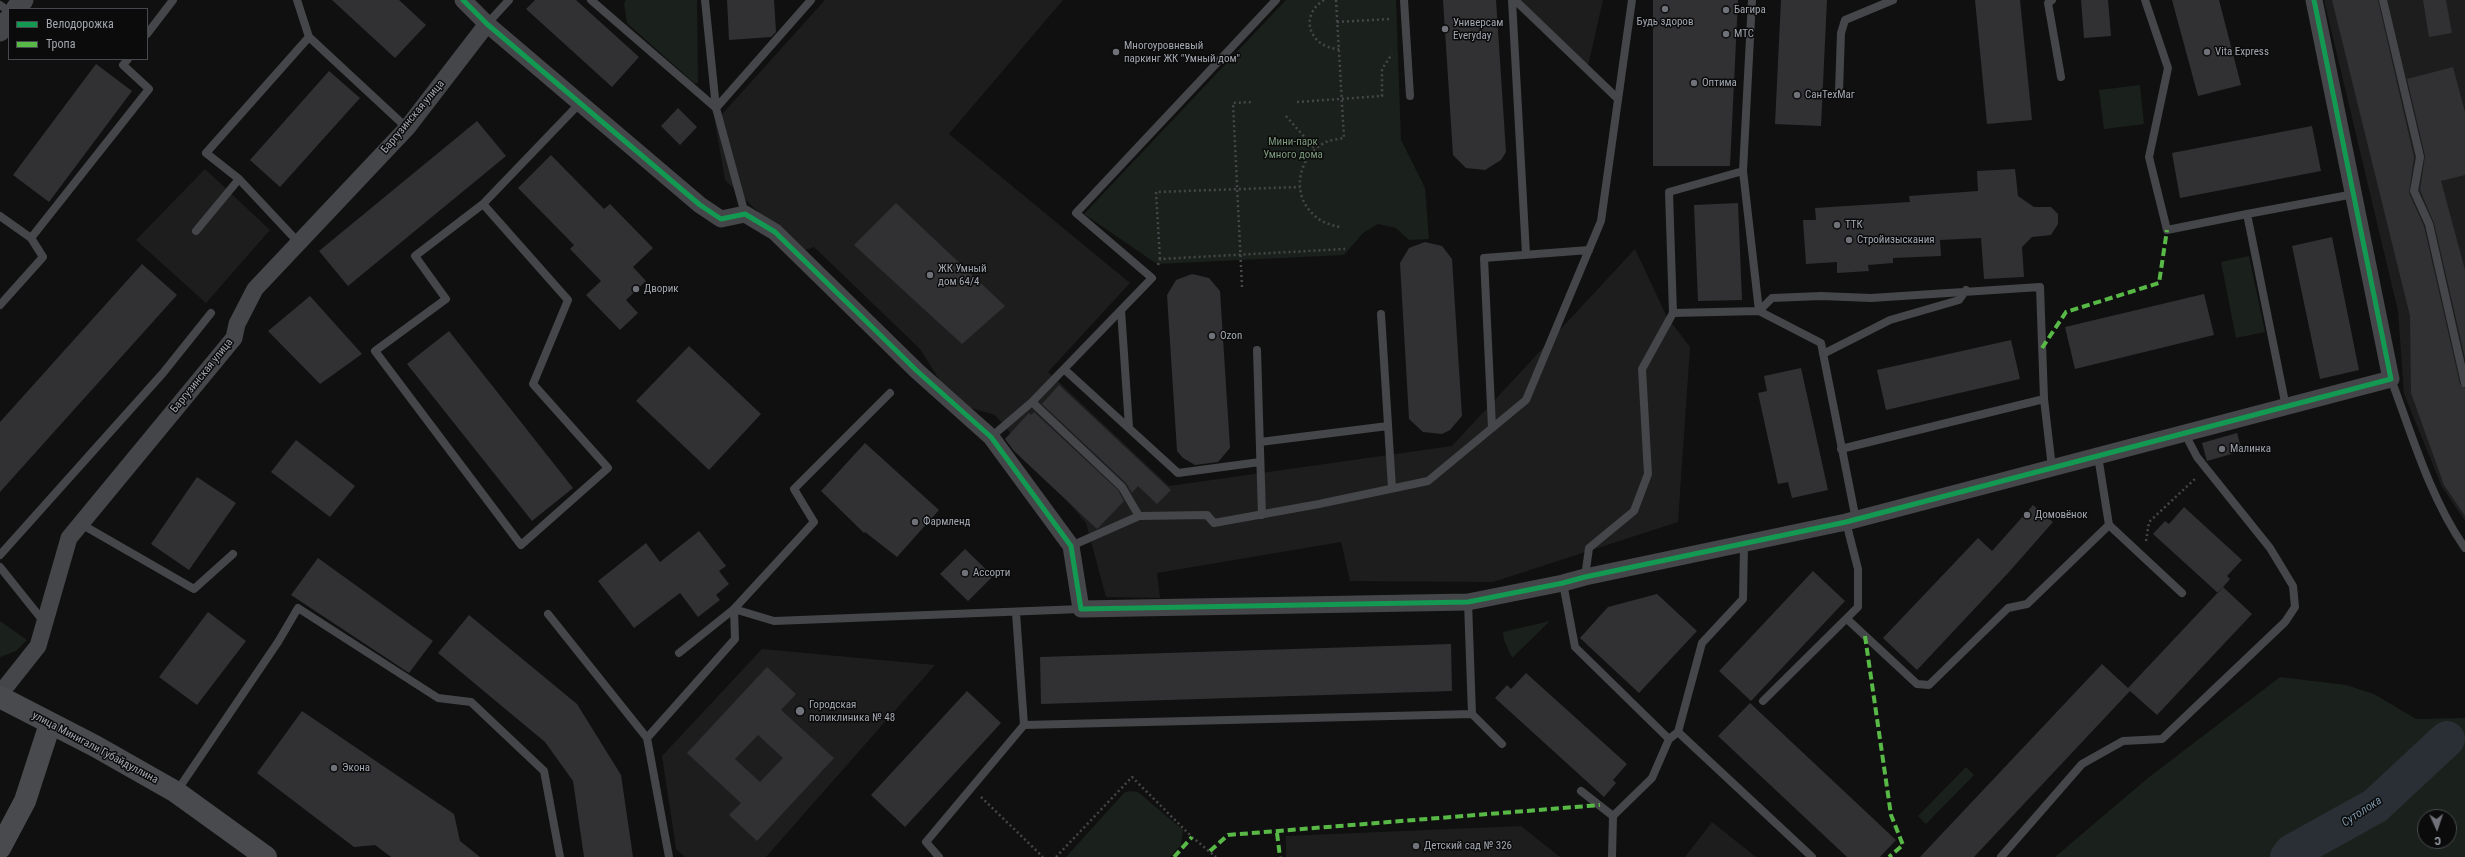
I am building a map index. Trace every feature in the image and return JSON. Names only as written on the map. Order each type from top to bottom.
[{"type":"main road","name":"улица Минигали Губайдуллина","points":[[0,696],[50,724],[95,746],[176,792],[266,857]]},
{"type":"main road","points":[[0,848],[25,801],[50,724]]},
{"type":"street","points":[[17,8],[23,0]]},
{"type":"street","points":[[463,0],[487,24],[581,102],[700,205],[721,219],[745,214],[775,232],[917,371],[991,437],[1071,546],[1082,609],[1468,602],[1563,584],[1585,577],[1744,545],[1851,521],[2185,434],[2391,378],[2314,0]]},
{"type":"street","points":[[0,31],[8,20]]},
{"type":"street","name":"Баргузинская улица","points":[[0,696],[38,646],[69,538],[234,338],[237,324],[255,289],[407,128],[487,24]]},
{"type":"lane","points":[[148,33],[173,0]]},
{"type":"lane","points":[[297,0],[309,37],[407,128]]},
{"type":"lane","points":[[487,24],[509,0]]},
{"type":"lane","points":[[591,0],[716,108]]},
{"type":"lane","points":[[705,0],[716,108],[745,214]]},
{"type":"lane","points":[[716,108],[811,0]]},
{"type":"lane","points":[[991,437],[1032,402],[1152,278],[1076,213],[1276,0]]},
{"type":"lane","points":[[1404,0],[1410,96]]},
{"type":"lane","points":[[1514,0],[1617,98]]},
{"type":"lane","points":[[1514,0],[1526,254]]},
{"type":"lane","points":[[1071,546],[1139,516],[1207,515],[1214,523],[1428,480],[1526,400],[1601,221],[1617,98],[1632,0]]},
{"type":"lane","points":[[1752,0],[1743,171],[1759,311]]},
{"type":"lane","points":[[1839,92],[1841,33],[1845,20],[1893,0]]},
{"type":"lane","points":[[2052,0],[2048,3],[2061,77]]},
{"type":"lane","points":[[2145,0],[2168,68],[2149,157],[2167,230],[2354,194]]},
{"type":"lane","points":[[2383,0],[2420,157],[2414,192],[2429,224],[2465,383]]},
{"type":"lane","points":[[298,242],[239,179],[206,153],[309,37]]},
{"type":"lane","points":[[31,238],[149,89],[123,65],[127,60]]},
{"type":"lane","points":[[483,204],[568,300],[533,384],[608,468],[521,545],[375,351],[446,299],[415,256],[483,204],[581,102]]},
{"type":"lane","points":[[1585,577],[1589,548],[1634,511],[1648,474],[1642,369],[1673,313],[1670,192],[1743,171]]},
{"type":"lane","points":[[196,231],[239,179]]},
{"type":"lane","points":[[2247,214],[2286,407]]},
{"type":"lane","points":[[0,216],[31,238],[43,257],[0,305]]},
{"type":"lane","points":[[1492,428],[1484,258],[1589,250]]},
{"type":"lane","points":[[1759,311],[1772,298],[1821,296],[1870,298],[1966,290],[2040,287],[2044,399],[2052,468]]},
{"type":"lane","points":[[1824,354],[1890,320],[1959,300],[1966,290]]},
{"type":"lane","points":[[1122,310],[1129,427]]},
{"type":"lane","points":[[1673,313],[1759,311],[1821,343],[1824,354],[1841,449],[1858,569],[1858,607],[1763,701]]},
{"type":"lane","points":[[0,555],[163,373],[211,313]]},
{"type":"lane","points":[[1381,314],[1392,488]]},
{"type":"lane","points":[[1257,350],[1262,514]]},
{"type":"lane","points":[[1064,369],[1178,473],[1260,462]]},
{"type":"lane","points":[[2391,378],[2418,452],[2452,529],[2465,548]]},
{"type":"lane","points":[[679,653],[734,609],[814,522],[794,489],[890,393]]},
{"type":"lane","points":[[1841,449],[2044,399]]},
{"type":"lane","points":[[1032,402],[1122,487],[1139,516]]},
{"type":"lane","points":[[1260,442],[1388,426]]},
{"type":"lane","points":[[2001,857],[2082,764],[2123,741],[2162,739],[2285,622],[2294,607],[2293,586],[2274,555],[2197,457],[2185,434]]},
{"type":"lane","points":[[2098,456],[2109,525],[2182,593]]},
{"type":"lane","points":[[81,524],[194,589],[233,554]]},
{"type":"lane","points":[[1847,619],[1917,684],[1929,685],[2008,608],[2027,604],[2109,525]]},
{"type":"lane","points":[[1612,857],[1613,816],[1652,778],[1669,739],[1678,732],[1702,643],[1743,599],[1744,545]]},
{"type":"lane","points":[[0,567],[45,623]]},
{"type":"lane","points":[[1563,584],[1575,647],[1669,739]]},
{"type":"lane","points":[[1468,602],[1472,714],[1502,744]]},
{"type":"lane","points":[[176,792],[278,642],[298,608],[438,698],[471,702],[544,771],[560,857]]},
{"type":"lane","points":[[734,609],[774,621],[1082,609]]},
{"type":"lane","points":[[647,738],[735,638],[734,609]]},
{"type":"lane","points":[[939,857],[926,842],[972,789],[1024,725],[1016,612]]},
{"type":"lane","points":[[548,614],[647,738],[669,857]]},
{"type":"lane","points":[[1024,725],[1472,714]]},
{"type":"lane","points":[[1678,732],[1812,857]]},
{"type":"lane","points":[[1581,791],[1613,816]]},
{"type":"path","points":[[1324,0],[1313,10],[1310,27],[1318,43],[1326,47],[1339,49]]},
{"type":"path","points":[[1336,0],[1344,138],[1327,142],[1315,149],[1306,160],[1300,173],[1300,187],[1304,202],[1312,214],[1325,223],[1340,227]]},
{"type":"path","points":[[1390,12],[1391,26]]},
{"type":"path","points":[[1337,22],[1390,19]]},
{"type":"path","points":[[1297,102],[1382,96],[1382,69],[1386,61],[1392,56],[1392,48]]},
{"type":"path","points":[[1242,288],[1233,103],[1253,102]]},
{"type":"path","points":[[1286,116],[1315,149]]},
{"type":"path","points":[[1152,278],[1160,258],[1156,192],[1300,187]]},
{"type":"path","points":[[1160,258],[1344,248]]},
{"type":"path","points":[[2144,557],[2149,522],[2206,468]]},
{"type":"path","points":[[1056,857],[1132,777],[1192,837],[1216,857]]},
{"type":"path","points":[[972,789],[1043,857]]},
{"type":"shaded area","points":[[825,0],[1063,0],[949,134],[1130,283],[1048,372],[1169,486],[1452,446],[1635,249],[1667,317],[1690,347],[1678,522],[1493,582],[1350,581],[1341,542],[1157,573],[1160,598],[1106,597],[1086,523],[995,415],[954,403],[920,349],[814,247],[800,252],[725,180],[715,122]]},
{"type":"shaded area","points":[[1519,0],[1603,0],[1588,66]]},
{"type":"shaded area","points":[[2324,0],[2465,0],[2465,521],[2442,487],[2404,394],[2398,311]]},
{"type":"shaded area","points":[[205,169],[270,230],[206,303],[136,240]]},
{"type":"shaded area","name":"Городская поликлиника № 48","points":[[762,649],[935,665],[766,857],[685,857],[676,849],[662,756]]},
{"type":"shaded area","points":[[1712,822],[1756,857],[1685,857]]},
{"type":"shaded area","name":"Детский сад № 326","points":[[1521,826],[1560,857],[1286,857],[1286,836]]},
{"type":"green space","points":[[626,0],[697,0],[698,83],[694,83],[627,23],[624,3]]},
{"type":"green space","name":"Мини-парк Умного дома","points":[[1286,0],[1396,0],[1401,140],[1425,188],[1429,239],[1409,240],[1396,228],[1378,224],[1363,233],[1344,255],[1157,264],[1084,214]]},
{"type":"green space","points":[[2140,85],[2144,124],[2104,129],[2099,90]]},
{"type":"green space","points":[[2249,256],[2265,332],[2236,338],[2221,262]]},
{"type":"green space","points":[[0,621],[27,640],[16,651],[0,657]]},
{"type":"green space","points":[[1550,621],[1512,658],[1504,640],[1503,632]]},
{"type":"green space","points":[[2280,677],[2346,685],[2374,694],[2416,719],[2465,718],[2465,857],[2055,857],[2148,778]]},
{"type":"green space","points":[[1966,767],[1974,775],[1926,824],[1918,816]]},
{"type":"green space","points":[[1130,791],[1138,792],[1183,830],[1181,845],[1170,857],[1066,857],[1124,793]]},
{"type":"building","points":[[332,0],[399,0],[426,25],[395,58]]},
{"type":"building","points":[[535,0],[576,0],[639,57],[612,87],[526,9]]},
{"type":"building","points":[[727,0],[774,0],[776,32],[771,37],[729,40]]},
{"type":"building","points":[[1443,0],[1496,0],[1506,152],[1501,160],[1485,170],[1466,168],[1453,155]]},
{"type":"building","name":"Оптима","points":[[1653,0],[1738,0],[1730,166],[1653,166]]},
{"type":"building","points":[[1781,0],[1827,0],[1821,126],[1775,124]]},
{"type":"building","points":[[1975,0],[2020,0],[2032,120],[1987,124]]},
{"type":"building","points":[[2081,0],[2108,0],[2111,36],[2084,38]]},
{"type":"building","points":[[2172,0],[2219,0],[2241,85],[2198,96]]},
{"type":"building","points":[[2332,0],[2378,0],[2414,157],[2409,193],[2424,226],[2460,384],[2465,388],[2465,516],[2444,485],[2411,393],[2410,316]]},
{"type":"building","points":[[2423,0],[2446,0],[2452,33],[2429,37]]},
{"type":"building","points":[[96,64],[132,91],[49,202],[13,175]]},
{"type":"building","points":[[2453,67],[2465,112],[2465,175],[2441,181],[2465,270],[2465,358],[2434,223],[2420,190],[2425,156],[2407,79]]},
{"type":"building","points":[[329,71],[360,98],[280,187],[250,160]]},
{"type":"building","points":[[678,108],[697,127],[680,145],[661,126]]},
{"type":"building","points":[[477,121],[506,156],[348,286],[319,251]]},
{"type":"building","points":[[2312,126],[2321,171],[2180,198],[2172,153]]},
{"type":"building","points":[[551,155],[604,209],[610,204],[653,248],[633,267],[646,281],[626,300],[638,313],[620,330],[586,295],[601,281],[570,249],[574,245],[518,188]]},
{"type":"building","points":[[2015,169],[2018,196],[2034,207],[2051,207],[2058,214],[2058,224],[2051,235],[2032,237],[2022,247],[2024,277],[1984,279],[1981,238],[1940,240],[1941,256],[1893,258],[1893,263],[1868,265],[1869,271],[1837,273],[1837,262],[1806,264],[1803,220],[1816,220],[1815,208],[1910,202],[1909,196],[1978,191],[1977,171]]},
{"type":"building","name":"ЖК Умный дом 64/4","points":[[896,203],[1005,306],[962,344],[854,245]]},
{"type":"building","points":[[1738,203],[1742,300],[1698,301],[1694,205]]},
{"type":"building","points":[[2332,237],[2359,370],[2320,379],[2292,246]]},
{"type":"building","points":[[1425,242],[1442,246],[1452,259],[1462,416],[1450,430],[1442,434],[1423,432],[1409,419],[1400,263],[1409,248]]},
{"type":"building","points":[[142,264],[177,295],[0,492],[0,422]]},
{"type":"building","points":[[1192,274],[1209,278],[1220,291],[1230,448],[1218,462],[1195,465],[1183,458],[1177,451],[1167,295],[1176,280]]},
{"type":"building","points":[[2204,294],[2214,335],[2075,369],[2065,327]]},
{"type":"building","points":[[310,296],[362,354],[320,384],[268,331]]},
{"type":"building","points":[[449,331],[573,488],[532,521],[407,364]]},
{"type":"building","points":[[2011,340],[2020,379],[1886,410],[1877,370]]},
{"type":"building","points":[[689,346],[761,414],[709,470],[636,401]]},
{"type":"building","points":[[1801,368],[1828,490],[1792,498],[1788,482],[1778,484],[1758,393],[1767,391],[1764,376]]},
{"type":"building","points":[[1059,385],[1171,490],[1157,504],[1138,486],[1132,493],[1126,483],[1042,404]]},
{"type":"building","points":[[1034,412],[1118,490],[1124,501],[1097,529],[1014,451],[1005,439],[1029,413],[1031,415]]},
{"type":"building","points":[[2237,433],[2242,451],[2207,461],[2202,443]]},
{"type":"building","points":[[296,440],[355,486],[330,517],[271,472]]},
{"type":"building","points":[[865,443],[939,510],[897,557],[865,532],[864,533],[821,491]]},
{"type":"building","points":[[197,477],[236,503],[189,570],[151,544]]},
{"type":"building","points":[[2033,505],[2053,522],[2009,572],[1917,670],[1883,638],[1978,538],[1992,551]]},
{"type":"building","points":[[2184,507],[2242,560],[2227,576],[2230,579],[2218,593],[2153,534],[2165,521],[2169,524]]},
{"type":"building","points":[[699,531],[726,566],[719,571],[729,584],[716,595],[720,600],[698,617],[680,593],[634,628],[598,581],[646,543],[660,562]]},
{"type":"building","points":[[965,549],[993,576],[968,601],[940,574]]},
{"type":"building","points":[[318,558],[433,641],[409,673],[291,595]]},
{"type":"building","points":[[1813,571],[1845,601],[1751,701],[1719,671]]},
{"type":"building","points":[[2223,587],[2252,614],[2157,715],[2130,691],[1974,857],[1920,857],[2102,664],[2128,688]]},
{"type":"building","points":[[1657,594],[1697,631],[1639,693],[1580,638],[1608,607]]},
{"type":"building","points":[[208,612],[246,641],[197,705],[159,677]]},
{"type":"building","points":[[469,615],[577,704],[621,775],[633,857],[584,857],[573,781],[545,742],[438,653]]},
{"type":"building","points":[[1451,644],[1452,691],[1041,704],[1040,657]]},
{"type":"building","points":[[767,667],[796,694],[781,710],[834,758],[757,841],[729,815],[741,803],[687,753]],"holes":[[[758,735],[783,758],[760,782],[735,759]]]},
{"type":"building","points":[[1526,673],[1627,764],[1613,780],[1616,783],[1604,797],[1495,698],[1507,685],[1511,689]]},
{"type":"building","points":[[967,691],[1001,723],[905,827],[871,795]]},
{"type":"building","points":[[1750,703],[1896,840],[1880,857],[1847,857],[1718,736]]},
{"type":"building","points":[[302,711],[454,814],[460,841],[480,857],[391,857],[375,845],[354,847],[257,773]]},
{"type":"waterway","name":"Сутолока","points":[[2288,857],[2292,852],[2375,806],[2447,739]]},
{"type":"marked path","points":[[2042,348],[2066,312],[2159,283],[2167,230]]},
{"type":"marked path","points":[[1865,636],[1891,815],[1903,845],[1889,857]]},
{"type":"marked path","points":[[1210,851],[1228,835],[1600,805]]},
{"type":"marked path","points":[[1277,833],[1280,857]]},
{"type":"marked path","points":[[1174,857],[1192,837]]},
{"type":"cycle path","points":[[463,0],[487,24],[700,205],[721,219],[745,214],[775,232],[917,371],[991,437],[1071,546],[1081,609],[1468,602],[1846,522],[2391,379],[2314,0]]},
{"type":"place","name":"Будь здоров","points":[[1665,9]]},
{"type":"place","name":"Багира","points":[[1726,10]]},
{"type":"place","name":"Универсам Everyday","points":[[1445,29]]},
{"type":"place","name":"МТС","points":[[1726,34]]},
{"type":"place","name":"Многоуровневый паркинг ЖК \"Умный дом\"","points":[[1116,52]]},
{"type":"place","name":"Vita Express","points":[[2207,52]]},
{"type":"place","name":"Оптима","points":[[1694,83]]},
{"type":"place","name":"СанТехМаг","points":[[1797,95]]},
{"type":"place","name":"ТТК","points":[[1837,225]]},
{"type":"place","name":"Стройизыскания","points":[[1849,240]]},
{"type":"place","name":"ЖК Умный дом 64/4","points":[[930,275]]},
{"type":"place","name":"Дворик","points":[[636,289]]},
{"type":"place","name":"Ozon","points":[[1212,336]]},
{"type":"place","name":"Малинка","points":[[2222,449]]},
{"type":"place","name":"Домовёнок","points":[[2027,515]]},
{"type":"place","name":"Фармленд","points":[[915,522]]},
{"type":"place","name":"Ассорти","points":[[965,573]]},
{"type":"place","name":"Городская поликлиника № 48","points":[[800,711]]},
{"type":"place","name":"Экона","points":[[334,768]]},
{"type":"place","name":"Детский сад № 326","points":[[1416,846]]}]
